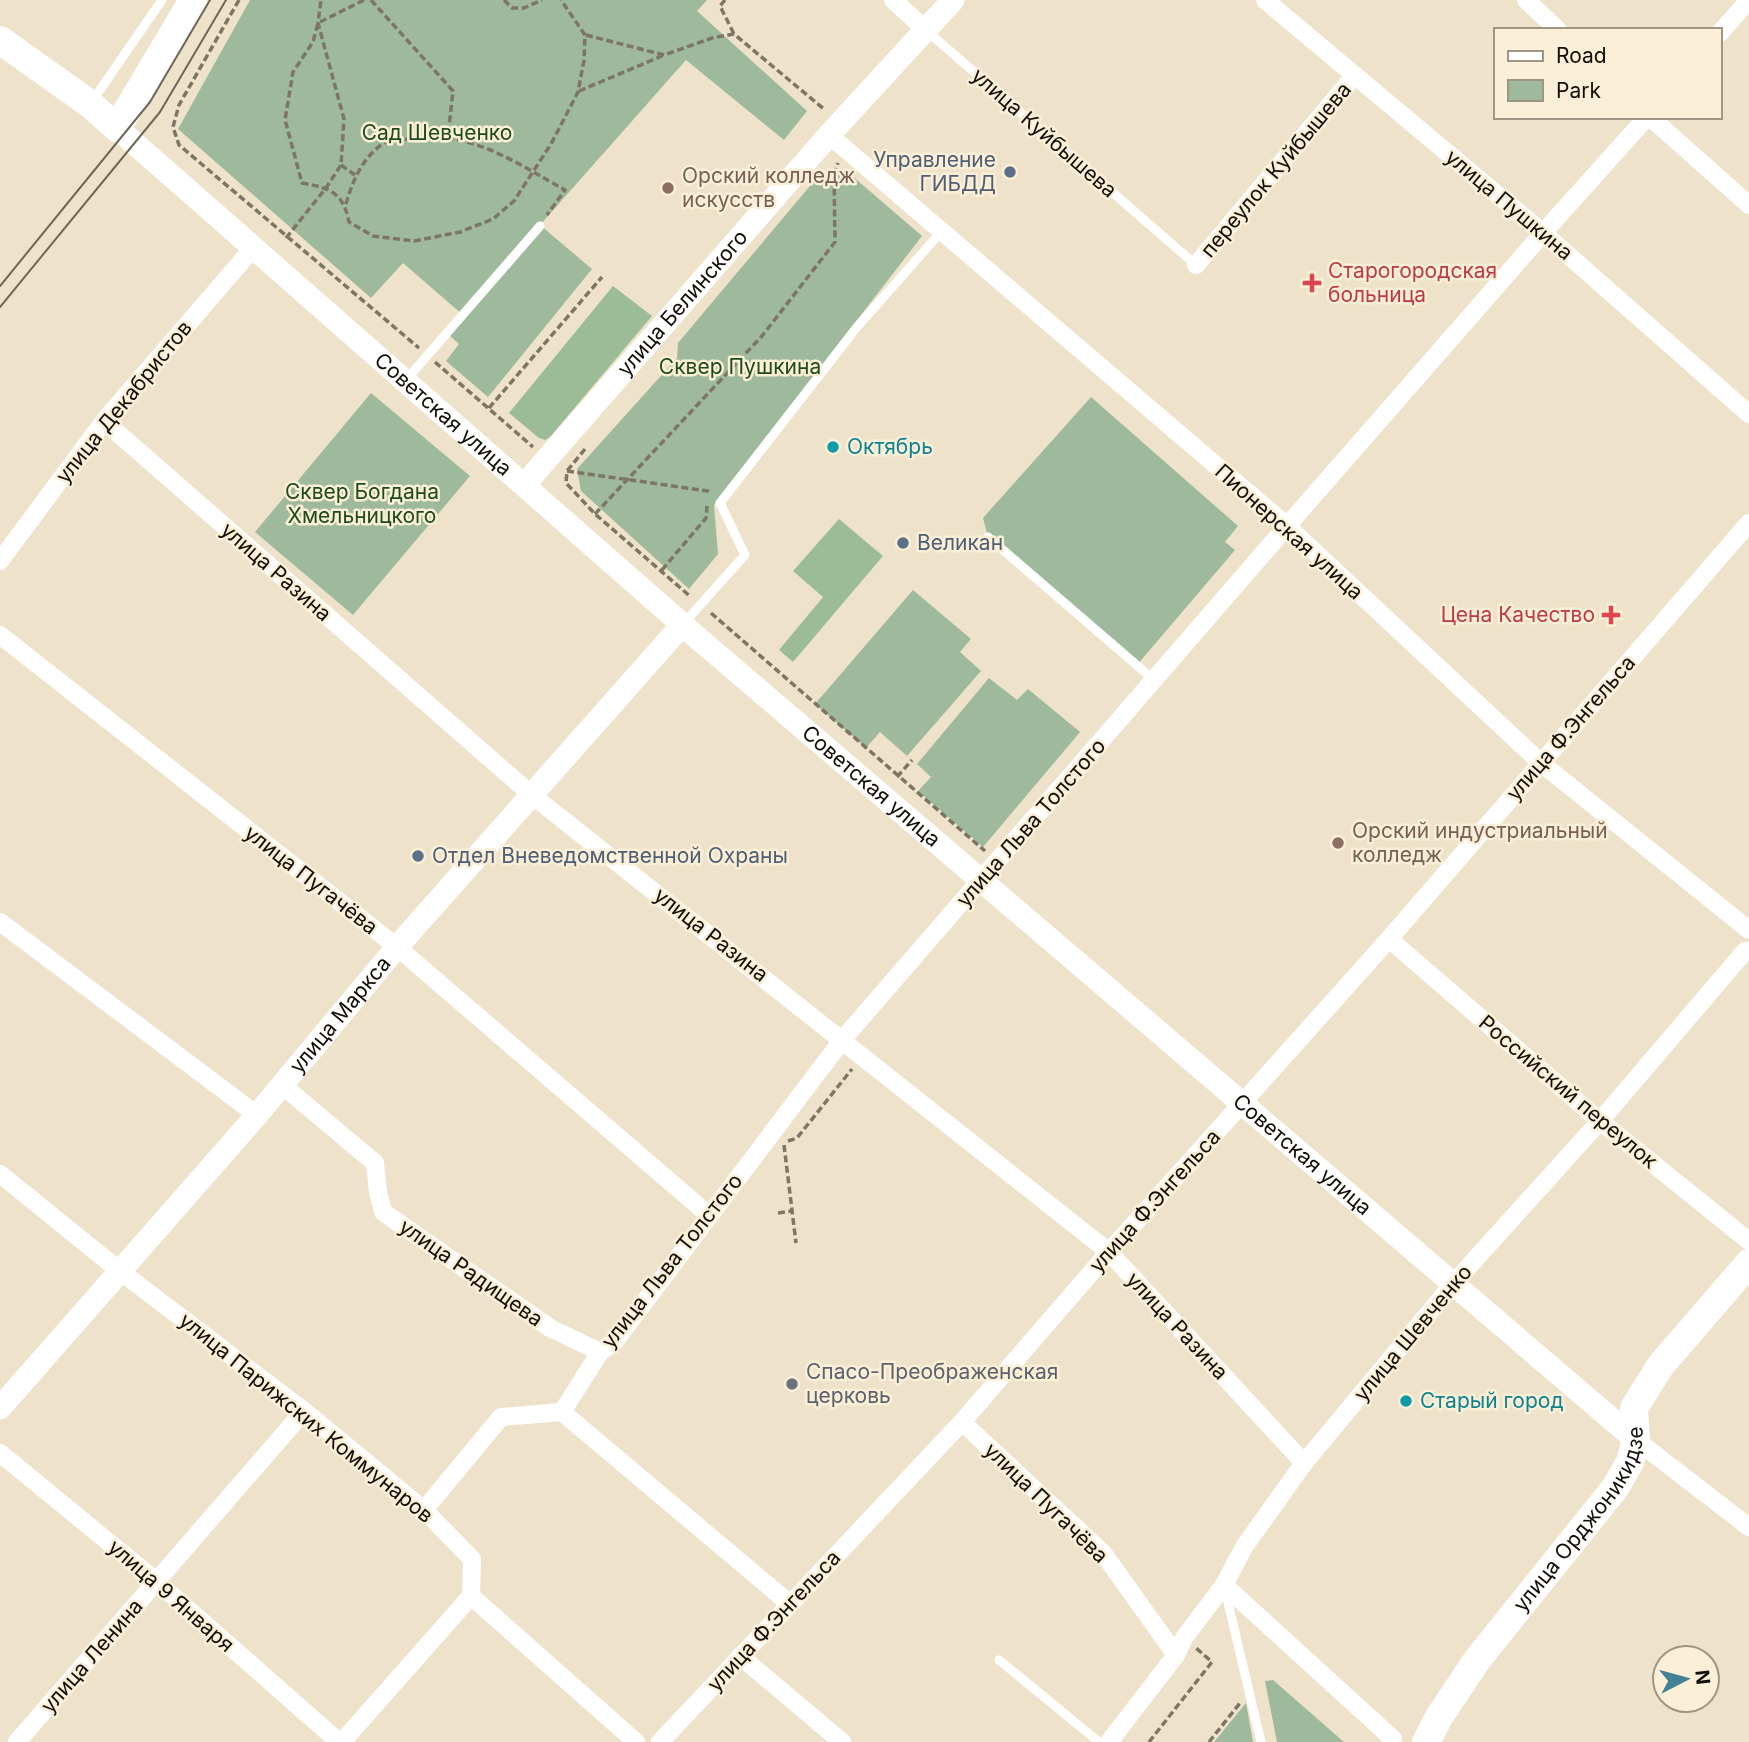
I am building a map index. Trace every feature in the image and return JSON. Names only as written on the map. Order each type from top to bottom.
[{"type":"main road","points":[[117,128],[193,0]]},
{"type":"main road","name":"Советская улица","points":[[0,40],[90,104],[117,128]]},
{"type":"main road","name":"улица Орджоникидзе","points":[[1426,1742],[1439,1717],[1477,1660],[1615,1488],[1630,1462],[1636,1440],[1634,1408],[1661,1365],[1749,1263]]},
{"type":"street","name":"улица Куйбышева","points":[[893,0],[926,30]]},
{"type":"street","name":"улица Белинского","points":[[525,484],[834,129],[953,0]]},
{"type":"street","name":"улица Пушкина","points":[[1265,0],[1543,233],[1749,414]]},
{"type":"street","points":[[1526,0],[1556,28]]},
{"type":"street","points":[[1721,32],[1749,0]]},
{"type":"street","name":"переулок Куйбышева","points":[[1196,265],[1355,75]]},
{"type":"street","name":"улица Льва Толстого","points":[[562,1412],[600,1352],[615,1341],[710,1216],[776,1140],[843,1040],[1287,526],[1543,233],[1647,119]]},
{"type":"street","points":[[1651,119],[1749,205]]},
{"type":"street","name":"Советская улица","points":[[117,128],[683,624],[1243,1102],[1452,1285],[1636,1440],[1749,1527]]},
{"type":"street","name":"Пионерская улица","points":[[834,129],[941,232],[1287,526],[1541,763],[1749,930]]},
{"type":"street","name":"улица Декабристов","points":[[0,561],[104,421],[254,247]]},
{"type":"street","name":"улица Разина","points":[[104,421],[533,796],[1108,1252],[1304,1463]]},
{"type":"street","name":"улица Ф.Энгельса","points":[[660,1742],[962,1422],[1108,1252],[1388,939],[1749,523]]},
{"type":"street","name":"улица Маркса","points":[[0,1408],[257,1115],[397,947],[683,624]]},
{"type":"street","name":"улица Пугачёва","points":[[0,635],[397,947],[710,1216]]},
{"type":"street","points":[[0,922],[257,1115]]},
{"type":"street","name":"Российский переулок","points":[[1388,939],[1600,1121],[1749,1241]]},
{"type":"street","name":"улица Шевченко","points":[[1109,1742],[1176,1655],[1184,1638],[1224,1585],[1244,1547],[1304,1463],[1452,1285],[1600,1121],[1745,951],[1749,951]]},
{"type":"street","name":"улица Радищева","points":[[282,1085],[375,1163],[383,1212],[550,1328],[600,1352]]},
{"type":"street","name":"улица Парижских Коммунаров","points":[[0,1174],[304,1411],[424,1510],[472,1559],[471,1596]]},
{"type":"street","name":"улица Ленина","points":[[16,1742],[304,1411]]},
{"type":"street","points":[[424,1510],[501,1416],[562,1412],[790,1604]]},
{"type":"street","name":"улица Пугачёва","points":[[962,1422],[1103,1553],[1176,1655]]},
{"type":"street","name":"улица 9 Января","points":[[0,1453],[156,1581],[341,1742]]},
{"type":"street","points":[[1224,1585],[1393,1739]]},
{"type":"street","points":[[341,1742],[471,1596],[636,1742]]},
{"type":"street","points":[[740,1656],[842,1742]]},
{"type":"lane","points":[[90,104],[162,0]]},
{"type":"lane","name":"улица Куйбышева","points":[[926,30],[1196,265]]},
{"type":"lane","points":[[406,380],[540,226]]},
{"type":"lane","points":[[683,624],[745,555],[720,503],[857,327],[941,232]]},
{"type":"lane","points":[[988,537],[1154,680]]},
{"type":"lane","points":[[1224,1585],[1261,1742]]},
{"type":"lane","points":[[999,1660],[1099,1742]]},
{"type":"path","points":[[239,0],[179,105],[173,127],[179,145],[546,458],[566,471],[708,491],[720,503]]},
{"type":"path","points":[[321,0],[313,42],[293,72],[285,120],[302,183],[326,188],[346,204]]},
{"type":"path","points":[[317,23],[364,0]]},
{"type":"path","points":[[370,0],[453,91],[448,136]]},
{"type":"path","points":[[504,0],[512,8],[524,8],[542,0]]},
{"type":"path","points":[[540,226],[565,190],[532,171],[490,149],[448,136],[383,143],[355,175],[346,204],[349,222],[373,236],[414,242],[460,232],[493,219],[513,201],[532,171],[551,144],[578,92],[585,35],[561,0]]},
{"type":"path","points":[[725,0],[720,5],[734,34],[834,129]]},
{"type":"path","points":[[286,237],[341,165],[344,119],[317,23]]},
{"type":"path","points":[[578,92],[664,55],[712,38],[734,34]]},
{"type":"path","points":[[585,35],[664,55]]},
{"type":"path","points":[[595,514],[762,336],[835,242],[834,174],[837,164]]},
{"type":"path","points":[[341,165],[355,175]]},
{"type":"path","points":[[489,408],[602,277]]},
{"type":"path","points":[[665,567],[706,518],[708,491]]},
{"type":"path","points":[[882,794],[912,760]]},
{"type":"path","points":[[796,1243],[776,1140],[797,1138],[862,1057]]},
{"type":"path","points":[[778,1213],[791,1211]]},
{"type":"path","points":[[1149,1742],[1212,1662],[1184,1638]]},
{"type":"path","points":[[1209,1742],[1250,1690]]},
{"type":"green space","name":"Сад Шевченко","points":[[250,0],[707,0],[697,11],[807,111],[784,140],[686,60],[540,225],[592,269],[488,397],[446,361],[459,344],[449,335],[463,315],[403,263],[371,298],[178,129]]},
{"type":"green space","name":"Сквер Пушкина","points":[[820,174],[851,175],[922,236],[714,505],[718,554],[689,589],[581,491],[577,469],[677,358],[678,343]]},
{"type":"green space","points":[[613,286],[652,316],[550,437],[545,440],[539,438],[509,413]]},
{"type":"green space","name":"Сквер Богдана Хмельницкого","points":[[371,393],[470,476],[353,615],[255,532]]},
{"type":"green space","points":[[1091,397],[1238,526],[1225,542],[1235,550],[1137,665],[988,537],[983,518]]},
{"type":"green space","points":[[839,519],[883,556],[793,662],[779,650],[823,597],[793,571]]},
{"type":"green space","points":[[913,590],[971,639],[960,652],[981,671],[907,756],[880,732],[866,748],[815,704]]},
{"type":"green space","points":[[989,678],[1017,700],[1028,689],[1080,732],[983,847],[918,791],[931,777],[917,764]]},
{"type":"green space","points":[[1273,1680],[1344,1742],[1277,1742],[1265,1681]]},
{"type":"green space","points":[[1246,1703],[1253,1742],[1214,1742]]},
{"type":"tram line","points":[[0,286],[150,102],[210,0]]},
{"type":"tram line","points":[[0,307],[160,112],[226,0]]},
{"type":"place","name":"Управление ГИБДД","points":[[1010,172]]},
{"type":"place","name":"Орский колледж искусств","points":[[668,188]]},
{"type":"place","name":"Старогородская больница","points":[[1312,283]]},
{"type":"place","name":"Октябрь","points":[[833,447]]},
{"type":"place","name":"Великан","points":[[903,543]]},
{"type":"place","name":"Цена Качество","points":[[1611,615]]},
{"type":"place","name":"Орский индустриальный колледж","points":[[1338,843]]},
{"type":"place","name":"Отдел Вневедомственной Охраны","points":[[418,856]]},
{"type":"place","name":"Спасо-Преображенская церковь","points":[[792,1384]]},
{"type":"place","name":"Старый город","points":[[1406,1401]]}]
